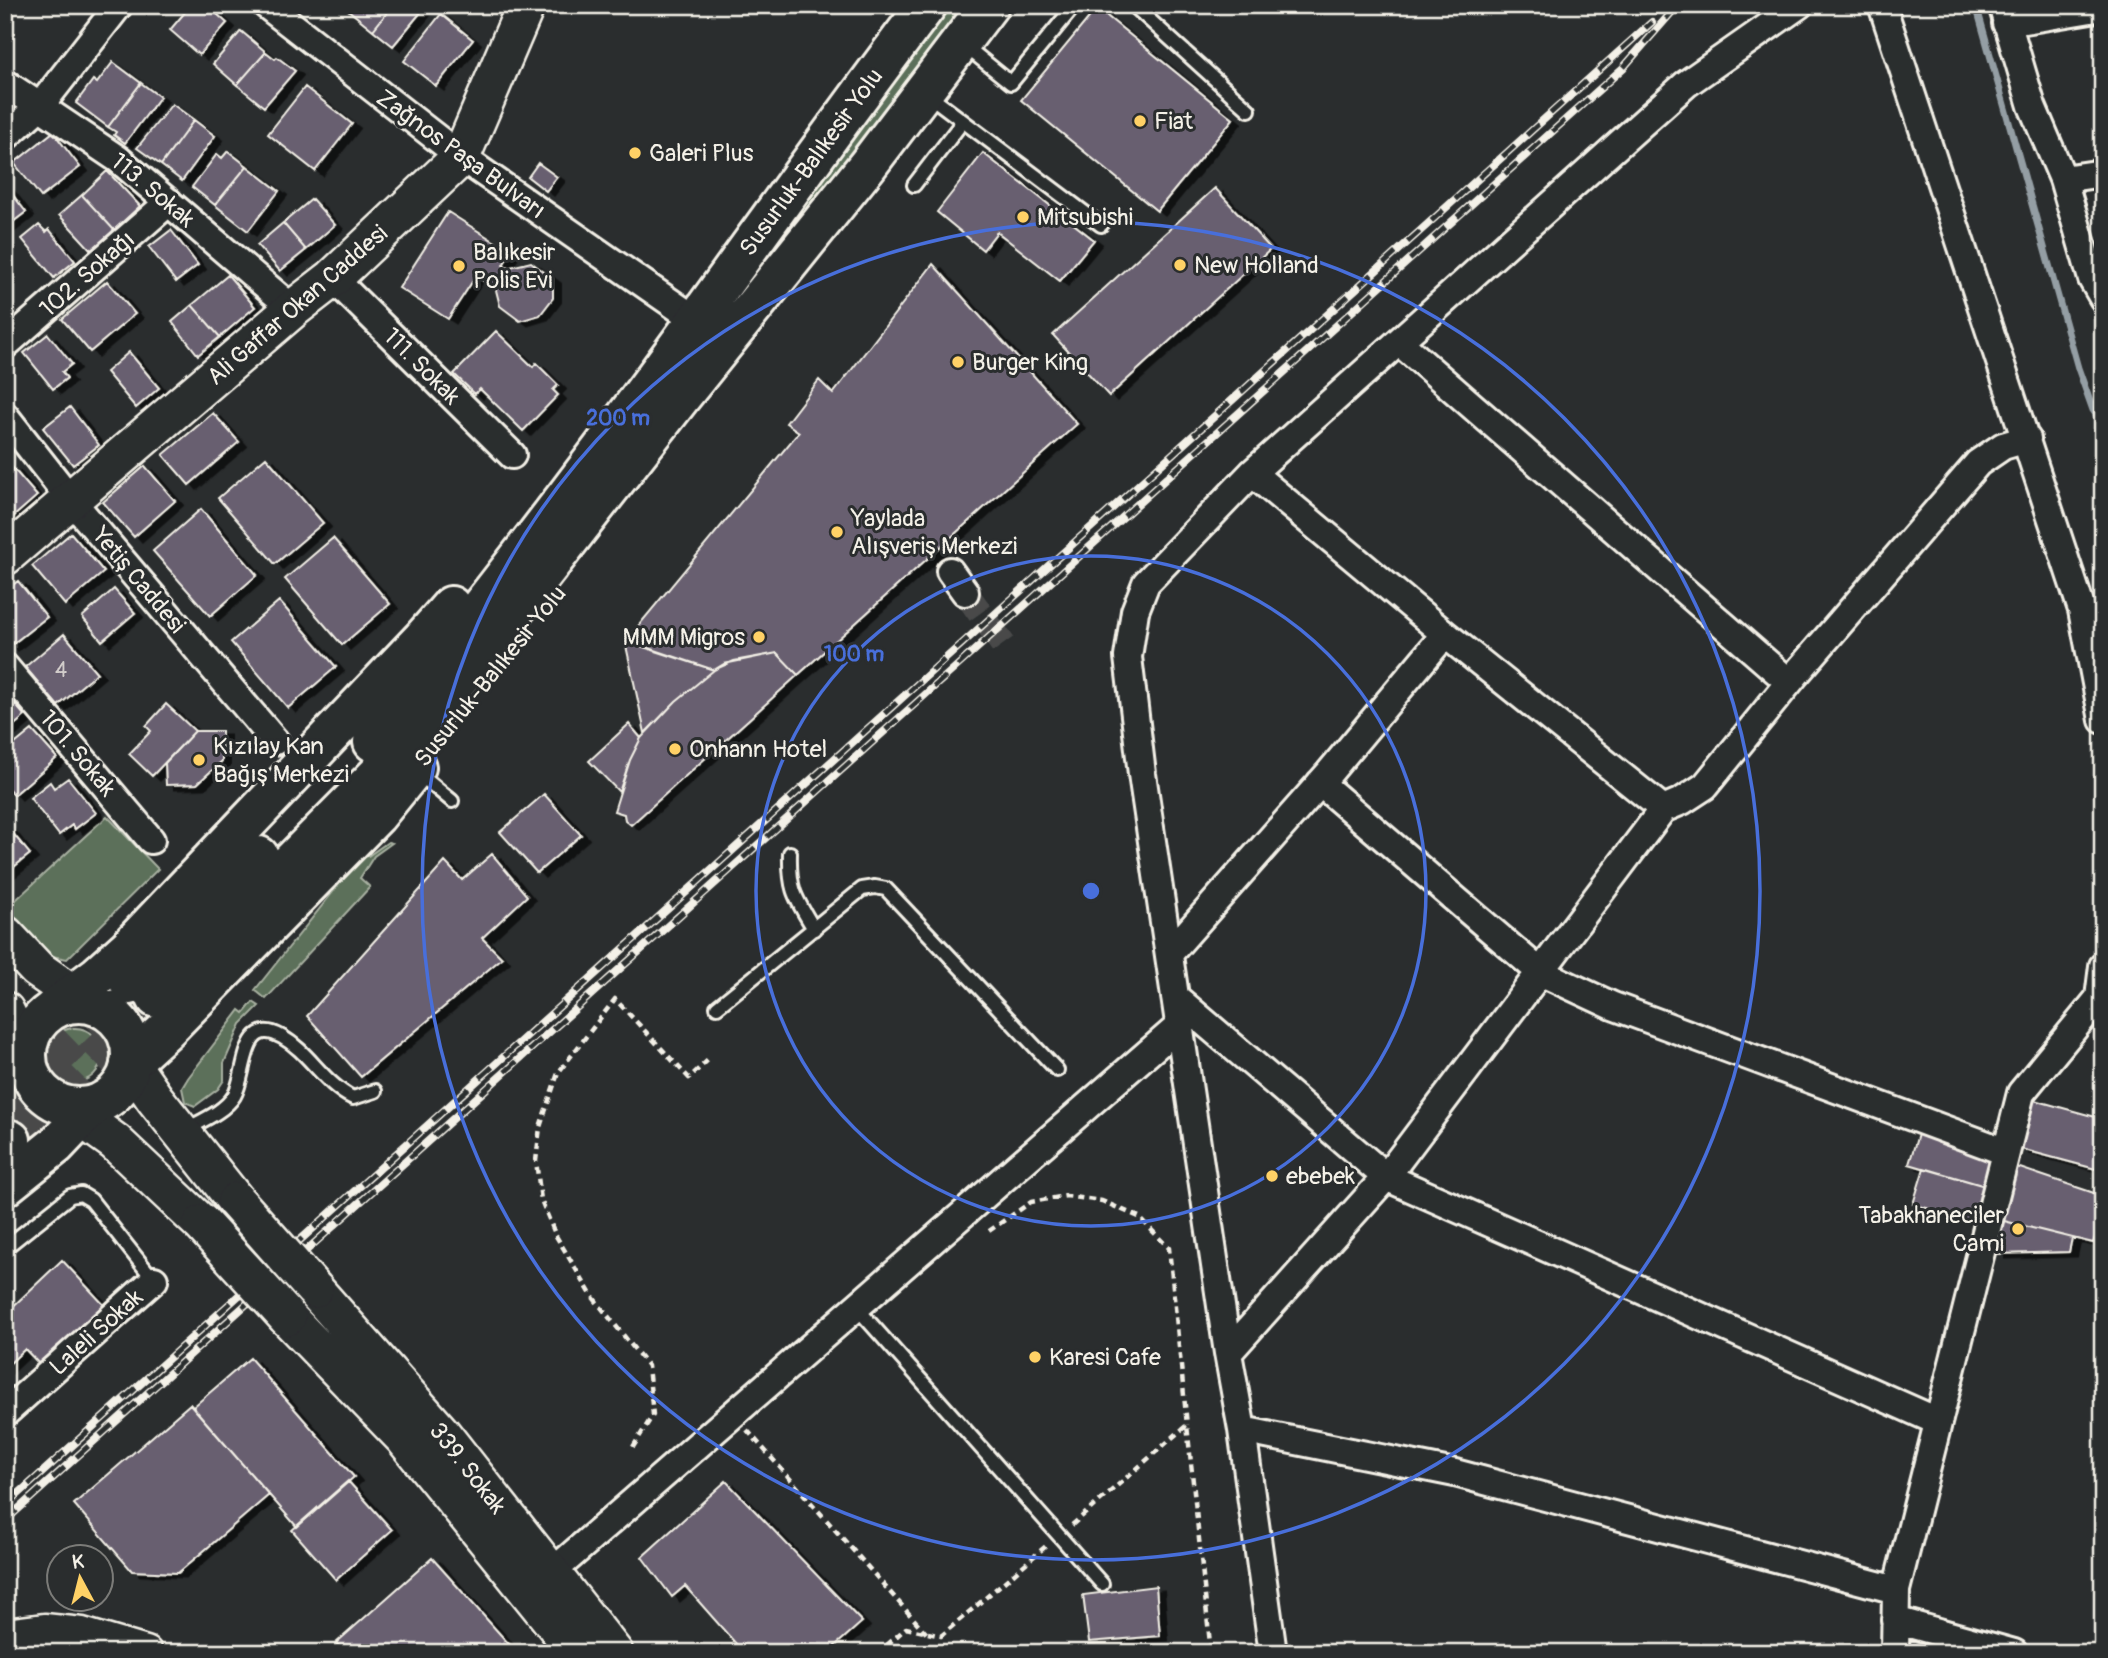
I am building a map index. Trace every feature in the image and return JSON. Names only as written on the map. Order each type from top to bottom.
[{"type":"highway","name":"Susurluk-Balıkesir Yolu","points":[[927,5],[696,320],[459,636],[367,750],[143,991],[394,758],[484,649],[681,397],[802,248],[989,5]]},
{"type":"highway","name":"Susurluk-Balıkesir Yolu","points":[[130,1063],[165,1031],[377,815],[579,566],[759,318],[802,248]]},
{"type":"highway","name":"Susurluk-Balıkesir Yolu","points":[[37,1026],[127,948],[422,639],[696,320]]},
{"type":"highway","points":[[5,1186],[56,1145],[80,1110],[108,1099],[119,1089],[126,1077],[130,1063],[130,1046],[125,1031],[115,1018],[102,1008],[37,1026],[28,1071],[36,1086],[49,1098],[80,1110]]},
{"type":"main road","name":"Ali Gaffar Okan Caddesi","points":[[5,556],[293,309],[333,278],[461,158],[526,5]]},
{"type":"main road","points":[[5,935],[37,969],[37,1026]]},
{"type":"main road","name":"339. Sokak","points":[[130,1063],[155,1099],[236,1201],[442,1434],[614,1653]]},
{"type":"main road","name":"339. Sokak","points":[[80,1110],[202,1224],[405,1439],[578,1653]]},
{"type":"street","points":[[5,137],[41,105],[119,5]]},
{"type":"street","name":"Zağnos Paşa Bulvarı","points":[[266,5],[461,158],[696,320]]},
{"type":"street","points":[[1273,1653],[1242,1430],[1228,1353],[1142,774],[1128,656],[1135,611],[1146,583],[1252,473],[1686,84],[1799,5]]},
{"type":"street","points":[[1882,5],[2082,610],[2103,720]]},
{"type":"street","points":[[2103,7],[2004,14],[2032,106],[2063,179],[2092,279],[2103,298]]},
{"type":"street","name":"113. Sokak","points":[[5,83],[118,159],[293,309]]},
{"type":"street","points":[[2063,179],[2103,173]]},
{"type":"street","name":"102. Sokağı","points":[[5,345],[169,202]]},
{"type":"street","name":"111. Sokak","points":[[333,278],[512,455]]},
{"type":"street","points":[[1399,342],[1789,682]]},
{"type":"street","name":"Yetiş Caddesi","points":[[5,416],[71,500],[275,741]]},
{"type":"street","points":[[1228,1353],[1386,1177],[1663,809],[1682,801],[1705,786],[1789,682],[1978,463],[2003,446],[2027,439]]},
{"type":"street","points":[[1252,473],[1445,634],[1663,809]]},
{"type":"street","points":[[1169,954],[1320,783],[1445,634]]},
{"type":"street","name":"101. Sokak","points":[[5,667],[151,840]]},
{"type":"street","points":[[1320,783],[1540,972],[1613,1006],[2006,1152]]},
{"type":"street","points":[[1895,1653],[1896,1590],[2021,1093],[2099,998],[2103,966]]},
{"type":"street","points":[[1175,997],[1386,1177],[1937,1421]]},
{"type":"street","points":[[551,1574],[1180,1026]]},
{"type":"street","name":"Laleli Sokak","points":[[5,1413],[155,1280]]},
{"type":"street","points":[[1242,1430],[1455,1473],[1896,1590]]},
{"type":"street","points":[[1895,1620],[2014,1653]]},
{"type":"street","points":[[5,1636],[44,1630],[82,1634],[146,1653]]},
{"type":"lane","points":[[961,42],[1010,83],[1075,5]]},
{"type":"lane","points":[[1133,5],[1249,110]]},
{"type":"lane","points":[[924,92],[1101,225]]},
{"type":"lane","points":[[914,185],[963,121]]},
{"type":"lane","points":[[414,769],[452,801]]},
{"type":"lane","points":[[790,853],[789,880],[793,894],[814,929]]},
{"type":"lane","points":[[717,1007],[862,889],[886,889],[1057,1070]]},
{"type":"lane","points":[[181,1132],[211,1116],[233,1098],[250,1041],[258,1034],[271,1033],[282,1037],[331,1085],[353,1098],[375,1091]]},
{"type":"lane","points":[[5,1248],[70,1196],[81,1194],[91,1200],[155,1280]]},
{"type":"lane","points":[[856,1307],[1102,1584]]},
{"type":"path","points":[[633,1447],[653,1415],[648,1366],[592,1296],[556,1236],[541,1200],[537,1161],[540,1127],[558,1073],[615,999],[689,1078],[708,1060]]},
{"type":"path","points":[[989,1230],[1031,1202],[1066,1195],[1102,1201],[1139,1217],[1169,1248],[1211,1653]]},
{"type":"path","points":[[733,1414],[927,1634]]},
{"type":"path","points":[[878,1653],[906,1628],[941,1636],[1187,1426]]},
{"type":"green space","points":[[949,5],[963,5],[725,317],[627,430],[863,114]]},
{"type":"green space","points":[[107,816],[158,869],[67,959],[47,955],[7,908]]},
{"type":"green space","points":[[388,842],[392,843],[374,856],[360,878],[370,887],[266,999],[255,990],[360,858],[368,856]]},
{"type":"green space","points":[[253,1002],[259,1006],[241,1024],[224,1063],[224,1080],[218,1089],[195,1106],[185,1102],[182,1088],[188,1078],[240,1010],[244,1013]]},
{"type":"green space","points":[[80,1028],[90,1032],[98,1040],[102,1055],[98,1070],[90,1078],[70,1082],[60,1078],[52,1070],[48,1050],[52,1040],[60,1032]]},
{"type":"building","points":[[191,5],[207,5],[227,23],[199,55],[170,30]]},
{"type":"building","points":[[350,5],[393,5],[373,30],[347,9]]},
{"type":"building","points":[[393,5],[427,5],[393,46],[373,30]]},
{"type":"building","points":[[1097,8],[1233,119],[1157,211],[1021,100]]},
{"type":"building","points":[[441,14],[473,40],[436,86],[404,61]]},
{"type":"building","points":[[241,31],[266,52],[237,85],[213,64]]},
{"type":"building","points":[[266,52],[295,71],[264,107],[237,85]]},
{"type":"building","points":[[113,62],[141,83],[108,127],[76,103],[93,80],[97,83]]},
{"type":"building","points":[[141,83],[160,97],[125,143],[108,127]]},
{"type":"building","points":[[305,87],[352,124],[315,171],[268,134]]},
{"type":"building","points":[[172,104],[194,120],[161,165],[137,148]]},
{"type":"building","points":[[194,120],[215,136],[182,181],[161,165]]},
{"type":"building","points":[[53,132],[80,167],[41,197],[14,163]]},
{"type":"building","points":[[228,151],[247,166],[215,205],[192,187],[217,154],[222,158]]},
{"type":"building","points":[[983,153],[1094,240],[1060,281],[997,232],[983,250],[937,212]]},
{"type":"building","points":[[538,163],[557,177],[546,191],[528,177]]},
{"type":"building","points":[[247,166],[279,191],[248,231],[215,205]]},
{"type":"building","points":[[107,171],[140,206],[114,230],[82,195]]},
{"type":"building","points":[[5,185],[26,212],[5,228]]},
{"type":"building","points":[[1215,188],[1271,249],[1109,396],[1053,335]]},
{"type":"building","points":[[82,195],[114,230],[92,251],[59,215]]},
{"type":"building","points":[[312,199],[335,225],[306,250],[283,223]]},
{"type":"building","name":"Balıkesir Polis Evi","points":[[448,212],[511,252],[503,265],[507,268],[531,262],[553,279],[553,298],[540,315],[520,321],[500,306],[495,286],[494,288],[476,276],[448,319],[399,288]]},
{"type":"building","points":[[283,223],[306,250],[280,271],[257,245]]},
{"type":"building","points":[[39,225],[46,232],[49,229],[75,261],[54,278],[22,239]]},
{"type":"building","points":[[171,230],[198,265],[176,282],[149,247]]},
{"type":"building","name":"Yaylada Alışveriş Merkezi","points":[[933,264],[1077,424],[798,675],[777,653],[734,661],[714,670],[643,646],[647,636],[634,631],[799,432],[786,423],[819,380],[833,394]]},
{"type":"building","points":[[228,275],[255,307],[220,337],[192,305]]},
{"type":"building","points":[[107,281],[135,314],[90,352],[62,319]]},
{"type":"building","points":[[192,305],[220,337],[198,355],[172,322]]},
{"type":"building","points":[[496,331],[533,367],[536,363],[558,385],[553,390],[558,395],[523,431],[480,389],[475,394],[454,374]]},
{"type":"building","points":[[48,334],[72,364],[62,372],[67,378],[53,389],[24,353]]},
{"type":"building","points":[[129,352],[159,388],[136,408],[106,372]]},
{"type":"building","points":[[70,407],[99,445],[73,465],[43,428]]},
{"type":"building","points":[[213,413],[239,442],[189,485],[163,455]]},
{"type":"building","points":[[266,457],[323,523],[275,564],[218,498]]},
{"type":"building","points":[[145,466],[175,501],[134,537],[103,502]]},
{"type":"building","points":[[12,467],[37,496],[5,524],[5,473]]},
{"type":"building","points":[[201,509],[257,575],[210,616],[153,551]]},
{"type":"building","points":[[71,533],[104,572],[65,605],[32,566]]},
{"type":"building","points":[[333,538],[390,604],[342,645],[285,579]]},
{"type":"building","points":[[18,581],[47,617],[10,646],[5,640],[5,591]]},
{"type":"building","points":[[114,589],[135,613],[102,641],[82,617]]},
{"type":"building","points":[[279,601],[336,667],[288,708],[231,642]]},
{"type":"building","points":[[64,634],[97,673],[58,706],[25,667]]},
{"type":"building","points":[[625,641],[714,670],[676,701],[645,733]]},
{"type":"building","name":"Onhann Hotel","points":[[777,653],[798,675],[631,825],[625,820],[624,814],[614,811],[630,760],[641,738],[676,701],[724,664]]},
{"type":"building","points":[[5,693],[25,716],[5,733]]},
{"type":"building","points":[[166,704],[195,731],[152,776],[129,754],[151,731],[146,726]]},
{"type":"building","points":[[629,724],[641,738],[619,792],[589,761]]},
{"type":"building","points":[[32,730],[57,758],[14,795],[5,785],[5,752]]},
{"type":"building","points":[[195,731],[222,731],[222,761],[197,784],[166,785],[165,763]]},
{"type":"building","points":[[68,778],[96,813],[75,829],[72,825],[59,835],[30,798],[50,782],[54,788]]},
{"type":"building","points":[[544,794],[581,835],[537,873],[500,832]]},
{"type":"building","points":[[5,824],[30,854],[5,874]]},
{"type":"building","points":[[492,854],[527,896],[482,938],[502,958],[361,1077],[307,1016],[445,862],[462,880]]},
{"type":"building","points":[[2034,1100],[2103,1119],[2103,1171],[2021,1149]]},
{"type":"building","points":[[1919,1131],[1993,1155],[1985,1186],[1909,1164]]},
{"type":"building","points":[[2014,1166],[2103,1196],[2103,1214],[2093,1243],[2000,1220]]},
{"type":"building","points":[[1924,1168],[1985,1186],[1974,1222],[1913,1204]]},
{"type":"building","name":"Tabakhaneciler Cami","points":[[2000,1220],[2072,1238],[2069,1252],[1997,1254]]},
{"type":"building","points":[[62,1260],[104,1305],[40,1365],[25,1349],[5,1368],[5,1314]]},
{"type":"building","points":[[250,1358],[354,1477],[297,1527],[193,1407]]},
{"type":"building","points":[[190,1404],[269,1495],[178,1573],[132,1571],[116,1553],[116,1542],[107,1542],[74,1504]]},
{"type":"building","points":[[348,1481],[392,1530],[336,1580],[292,1530]]},
{"type":"building","points":[[726,1481],[862,1622],[827,1653],[744,1653],[685,1586],[672,1597],[642,1557]]},
{"type":"building","points":[[432,1558],[516,1652],[346,1653],[336,1643]]},
{"type":"building","points":[[1156,1586],[1160,1636],[1089,1642],[1083,1595]]},
{"type":"waterway","points":[[1976,5],[2078,368],[2093,410],[2103,424]]},
{"type":"tunnel","points":[[965,592],[1007,650]]},
{"type":"tunnel","points":[[5,1106],[130,985]]},
{"type":"tunnel","points":[[11,1140],[156,998]]},
{"type":"railway","points":[[5,1521],[1623,68],[1678,5]]},
{"type":"railway","points":[[5,1506],[1652,22]]},
{"type":"place","name":"Fiat","points":[[1140,121]]},
{"type":"place","name":"Galeri Plus","points":[[635,153]]},
{"type":"place","name":"Mitsubishi","points":[[1023,217]]},
{"type":"place","name":"New Holland","points":[[1180,265]]},
{"type":"place","name":"Balıkesir Polis Evi","points":[[459,266]]},
{"type":"place","name":"Burger King","points":[[958,362]]},
{"type":"place","name":"Yaylada Alışveriş Merkezi","points":[[837,532]]},
{"type":"place","name":"MMM Migros","points":[[759,637]]},
{"type":"place","name":"Onhann Hotel","points":[[675,749]]},
{"type":"place","name":"Kızılay Kan Bağış Merkezi","points":[[199,760]]},
{"type":"place","name":"ebebek","points":[[1272,1176]]},
{"type":"place","name":"Tabakhaneciler Cami","points":[[2018,1229]]},
{"type":"place","name":"Karesi Cafe","points":[[1035,1357]]}]
